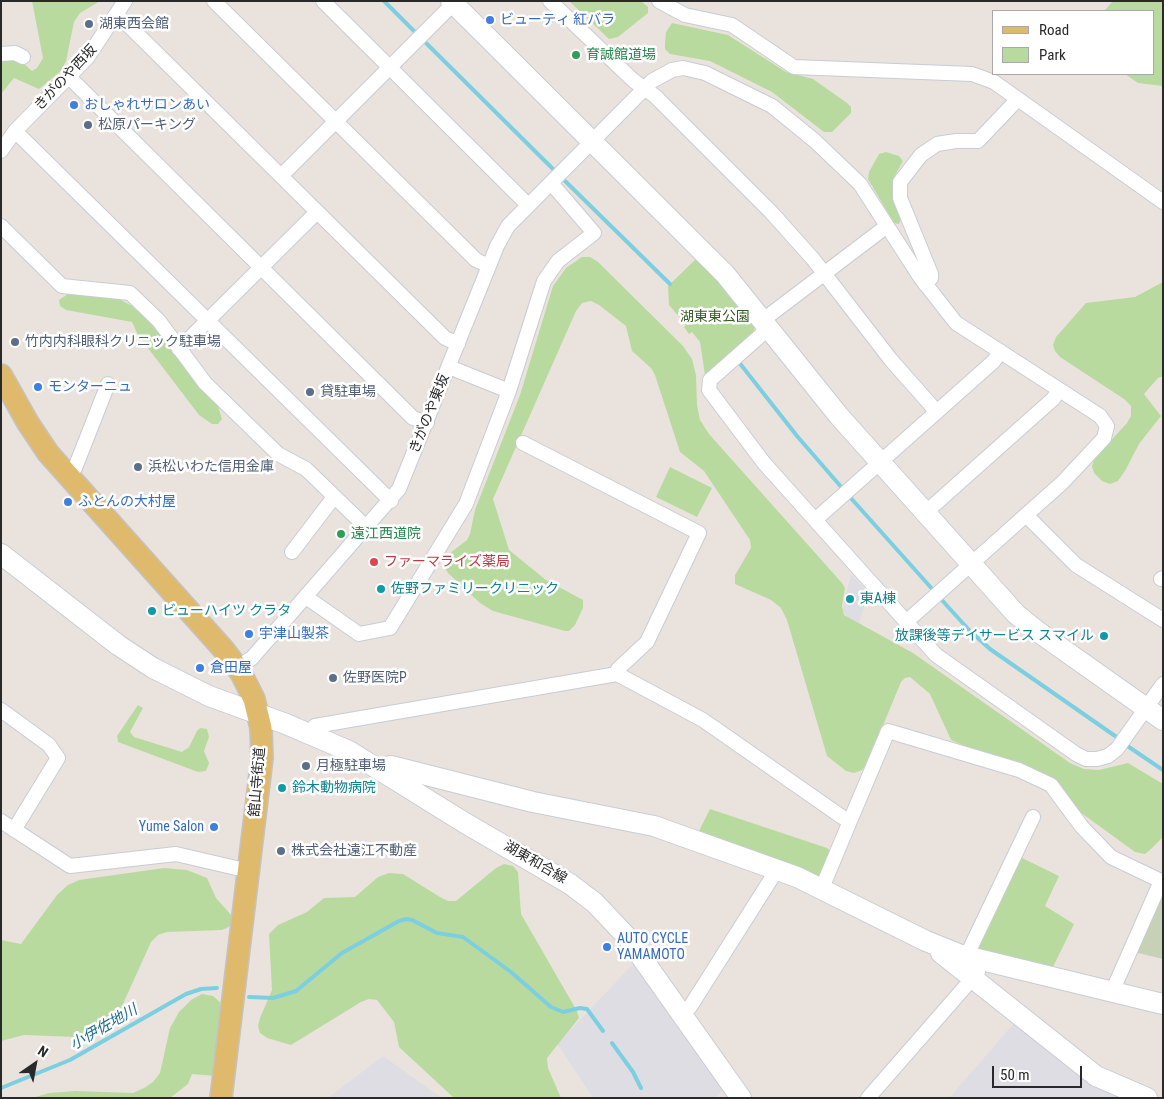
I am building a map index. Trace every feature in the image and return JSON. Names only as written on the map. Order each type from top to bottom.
[{"type":"main road","name":"舘山寺街道","points":[[1,375],[37,438],[67,475],[238,667],[248,686],[258,714],[262,758],[221,1098]]},
{"type":"street","name":"きがのや西坂","points":[[1,151],[15,131],[96,47],[125,1]]},
{"type":"street","points":[[214,1],[476,260],[489,266]]},
{"type":"street","points":[[323,1],[528,205]]},
{"type":"street","points":[[550,1],[634,81],[655,96],[766,206],[823,273],[891,360],[937,412]]},
{"type":"street","points":[[281,176],[453,2],[711,259],[766,324],[832,408],[971,564],[1030,626],[1163,720]]},
{"type":"street","points":[[666,3],[685,15],[732,25],[794,67],[972,74],[994,82],[1163,202]]},
{"type":"street","points":[[116,16],[124,21],[445,338],[458,344]]},
{"type":"street","points":[[1,54],[15,53],[23,58]]},
{"type":"street","name":"きがのや東坂","points":[[238,667],[252,658],[391,501],[403,482],[504,232],[528,205],[644,88],[661,74],[672,70],[694,70],[772,106],[815,140],[860,184],[925,284],[956,323],[1100,416],[1107,426],[1107,432],[1063,482],[1026,515]]},
{"type":"street","points":[[69,77],[413,418],[427,423]]},
{"type":"street","points":[[925,284],[931,278],[931,274],[900,198],[900,182],[921,155],[937,144],[956,141],[978,141],[1018,99]]},
{"type":"street","points":[[15,131],[391,501]]},
{"type":"street","points":[[306,597],[359,634],[390,628],[466,504],[510,392],[544,281],[558,261],[594,233],[550,183]]},
{"type":"street","points":[[179,348],[208,322],[317,212]]},
{"type":"street","points":[[1,226],[62,286],[130,292],[159,321],[205,383],[278,454],[306,469],[367,528]]},
{"type":"street","points":[[887,226],[823,273],[766,324],[710,380],[709,390],[764,463],[906,622],[946,662],[1076,754],[1086,758],[1097,759],[1108,756],[1117,749],[1163,684]]},
{"type":"street","points":[[815,520],[994,361],[1000,351]]},
{"type":"street","points":[[449,367],[510,392]]},
{"type":"street","points":[[67,475],[76,468],[108,384]]},
{"type":"street","points":[[925,513],[1053,399],[1059,390]]},
{"type":"street","points":[[523,443],[699,533],[647,642],[618,668],[617,674]]},
{"type":"street","points":[[292,552],[334,497]]},
{"type":"street","points":[[906,622],[1026,515],[1076,565],[1163,620]]},
{"type":"street","name":"湖東和合線","points":[[1,554],[118,645],[147,664],[190,687],[350,752],[583,893],[627,937],[741,1098]]},
{"type":"street","points":[[311,735],[315,726],[617,674],[703,720],[842,817],[850,820]]},
{"type":"street","points":[[1,710],[49,745],[58,758],[14,830]]},
{"type":"street","points":[[822,888],[888,731],[1020,770],[1051,786],[1082,827],[1111,857],[1161,881],[1112,992]]},
{"type":"street","points":[[386,773],[391,766],[528,800],[630,820],[775,868],[822,888],[926,941],[966,957],[1163,1004]]},
{"type":"street","points":[[966,957],[1033,817]]},
{"type":"street","points":[[1,821],[70,866],[176,854],[249,871]]},
{"type":"street","points":[[681,1013],[690,1007],[775,868]]},
{"type":"street","points":[[926,941],[1102,1080],[1147,1098]]},
{"type":"street","points":[[868,1098],[986,962]]},
{"type":"shaded area","points":[[851,574],[868,593],[859,624],[847,617],[842,611]]},
{"type":"shaded area","points":[[636,961],[724,1087],[716,1098],[593,1098],[557,1044]]},
{"type":"shaded area","points":[[1016,1021],[1129,1098],[949,1098]]},
{"type":"shaded area","points":[[383,1056],[442,1098],[328,1098]]},
{"type":"green space","points":[[32,1],[100,1],[80,13],[74,22],[66,61],[61,71],[39,89],[14,78],[1,94],[1,59],[21,61],[32,71],[37,68],[43,58]]},
{"type":"green space","points":[[569,1],[641,1],[648,7],[648,13],[618,37],[609,39]]},
{"type":"green space","points":[[1113,1],[1163,1],[1163,86],[1138,83],[1126,75],[1154,75],[1154,10],[1105,10]]},
{"type":"green space","points":[[672,23],[728,35],[786,72],[813,79],[847,103],[851,107],[851,113],[832,132],[824,132],[772,92],[710,61],[670,54],[665,49],[665,43],[666,32]]},
{"type":"green space","points":[[886,152],[899,156],[903,161],[893,179],[892,190],[901,219],[899,224],[894,223],[868,179],[869,172],[879,154]]},
{"type":"green space","points":[[582,257],[590,257],[598,262],[683,346],[692,359],[696,375],[697,405],[700,420],[709,434],[842,583],[845,588],[842,606],[844,615],[913,653],[1070,763],[1084,769],[1099,770],[1128,763],[1163,784],[1163,837],[1150,850],[1145,854],[1135,852],[1080,812],[1060,788],[951,740],[930,694],[910,677],[905,678],[901,682],[867,764],[862,770],[854,773],[846,771],[827,756],[787,620],[781,608],[771,600],[735,584],[735,575],[751,548],[750,540],[704,471],[680,452],[655,375],[651,368],[632,351],[626,326],[591,301],[582,303],[576,311],[493,499],[509,550],[546,580],[583,600],[583,608],[575,625],[569,631],[565,631],[493,611],[480,603],[448,573],[445,568],[450,553],[467,540],[470,534],[475,510],[520,395],[553,286],[566,268]]},
{"type":"green space","name":"湖東東公園","points":[[697,258],[755,322],[754,332],[705,375],[700,342],[692,332],[689,334],[684,327],[686,325],[669,305],[668,286]]},
{"type":"green space","points":[[1163,282],[1163,376],[1158,378],[1144,394],[1161,416],[1139,444],[1118,481],[1110,484],[1102,481],[1094,473],[1092,466],[1094,459],[1127,423],[1131,416],[1131,406],[1124,399],[1060,357],[1053,345],[1056,337],[1086,303],[1135,297]]},
{"type":"green space","points":[[68,294],[117,298],[134,307],[153,326],[200,387],[218,406],[222,419],[218,424],[212,424],[199,415],[138,335],[132,322],[66,310],[60,306],[59,300]]},
{"type":"green space","points":[[670,467],[712,488],[697,517],[656,497]]},
{"type":"green space","points":[[138,705],[143,708],[130,732],[134,737],[182,752],[189,747],[200,728],[207,729],[209,737],[204,751],[209,763],[206,771],[198,772],[118,742],[117,736]]},
{"type":"green space","points":[[710,809],[827,848],[830,851],[819,878],[698,833]]},
{"type":"green space","points":[[1018,856],[1059,876],[1045,906],[1074,924],[1051,971],[971,952]]},
{"type":"green space","points":[[504,864],[513,866],[518,872],[521,914],[577,1011],[579,1018],[547,1058],[548,1068],[561,1098],[454,1098],[399,1047],[394,1022],[377,1000],[369,999],[361,1002],[291,1045],[267,1038],[260,1033],[258,1026],[260,1018],[272,990],[269,934],[278,925],[307,912],[324,898],[355,897],[378,877],[389,873],[403,874],[440,897],[448,901],[456,901],[496,868]]},
{"type":"green space","points":[[164,868],[187,870],[207,878],[216,898],[232,916],[232,923],[229,927],[222,930],[167,932],[158,935],[151,942],[118,1015],[104,1028],[90,1034],[75,1037],[24,1035],[1,1041],[1,940],[21,944],[57,895],[68,885],[79,880]]},
{"type":"green space","points":[[1163,891],[1163,959],[1134,952]]},
{"type":"green space","points":[[202,994],[213,996],[221,1003],[224,1012],[215,1076],[192,1074],[188,1084],[170,1098],[32,1098],[49,1093],[76,1091],[133,1093],[144,1088],[153,1082],[160,1073],[170,1028],[179,1012],[191,1000]]},
{"type":"waterway","points":[[384,1],[416,33]]},
{"type":"waterway","points":[[424,41],[555,171]]},
{"type":"waterway","points":[[562,178],[670,284]]},
{"type":"waterway","points":[[738,361],[797,436],[843,489]]},
{"type":"waterway","points":[[849,496],[934,591]]},
{"type":"waterway","points":[[940,598],[969,630],[990,649],[1118,738]]},
{"type":"waterway","points":[[1126,745],[1163,770]]},
{"type":"waterway","points":[[249,997],[273,998],[296,991],[342,953],[399,921],[406,919],[412,920],[437,933],[463,937],[511,972],[551,1007],[563,1012],[580,1008],[587,1009],[603,1031]]},
{"type":"waterway","name":"小伊佐地川","points":[[1,1088],[70,1060],[186,994],[201,989],[217,988]]},
{"type":"waterway","points":[[612,1043],[633,1072],[641,1088]]},
{"type":"place","name":"ビューティ 紅バラ","points":[[490,20]]},
{"type":"place","name":"湖東西会館","points":[[89,24]]},
{"type":"place","name":"育誠館道場","points":[[576,55]]},
{"type":"place","name":"おしゃれサロンあい","points":[[74,105]]},
{"type":"place","name":"松原パーキング","points":[[88,125]]},
{"type":"place","name":"竹内内科眼科クリニック駐車場","points":[[15,342]]},
{"type":"place","name":"モンターニュ","points":[[38,387]]},
{"type":"place","name":"貸駐車場","points":[[310,392]]},
{"type":"place","name":"浜松いわた信用金庫","points":[[138,467]]},
{"type":"place","name":"ふとんの大村屋","points":[[68,502]]},
{"type":"place","name":"遠江西道院","points":[[341,534]]},
{"type":"place","name":"ファーマライズ薬局","points":[[374,562]]},
{"type":"place","name":"佐野ファミリークリニック","points":[[381,589]]},
{"type":"place","name":"東A棟","points":[[850,599]]},
{"type":"place","name":"ビューハイツ クラタ","points":[[152,611]]},
{"type":"place","name":"宇津山製茶","points":[[249,634]]},
{"type":"place","name":"放課後等デイサービス スマイル","points":[[1104,636]]},
{"type":"place","name":"倉田屋","points":[[200,668]]},
{"type":"place","name":"佐野医院P","points":[[333,678]]},
{"type":"place","name":"月極駐車場","points":[[306,766]]},
{"type":"place","name":"鈴木動物病院","points":[[282,788]]},
{"type":"place","name":"Yume Salon","points":[[214,827]]},
{"type":"place","name":"株式会社遠江不動産","points":[[281,851]]},
{"type":"place","name":"AUTO CYCLE YAMAMOTO","points":[[607,947]]}]
